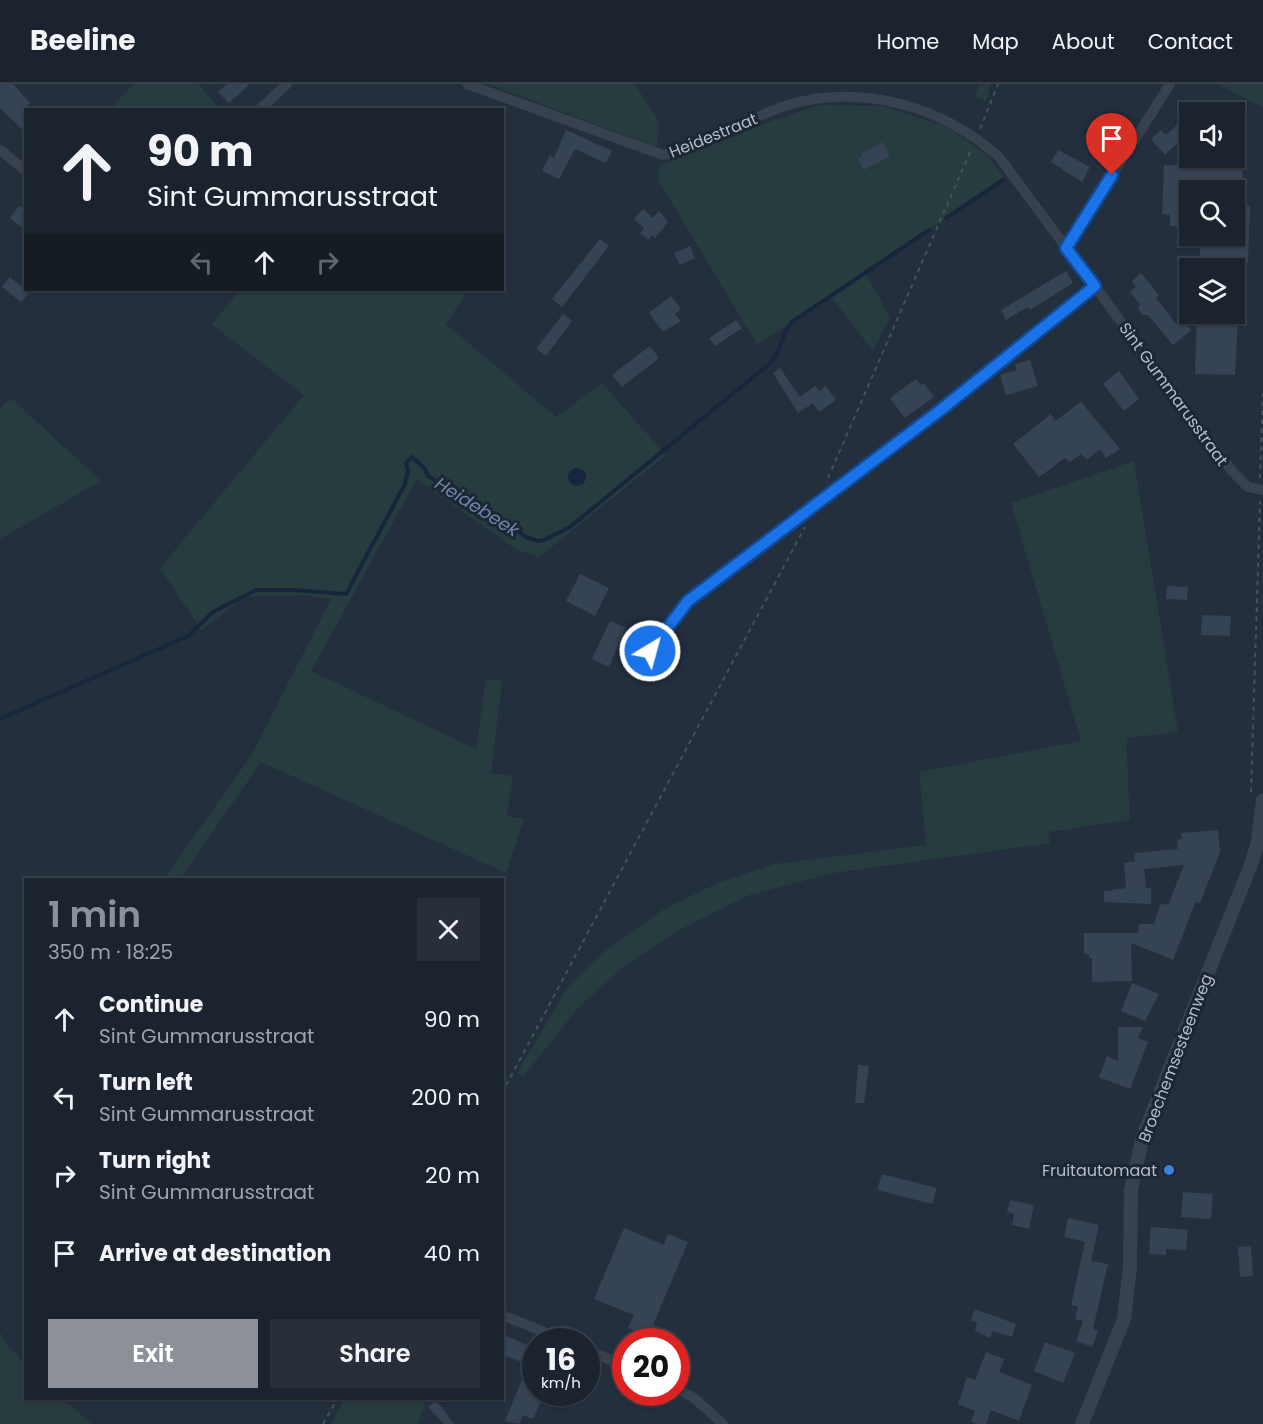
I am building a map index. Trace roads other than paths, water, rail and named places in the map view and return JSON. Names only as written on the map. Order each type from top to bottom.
[{"type":"street","points":[[261,108],[288,84]]},
{"type":"street","name":"Heidestraat","points":[[467,84],[663,155],[792,103],[859,90]]},
{"type":"street","points":[[1066,248],[1170,84]]},
{"type":"street","name":"Sint Gummarusstraat","points":[[859,90],[920,107],[944,117],[976,137],[999,157],[1231,470],[1248,487],[1261,490]]},
{"type":"street","points":[[0,150],[24,169]]},
{"type":"street","points":[[779,530],[938,412],[1095,286]]},
{"type":"street","name":"Broechemsesteenweg","points":[[1082,1424],[1124,1319],[1130,1267],[1131,1190],[1143,1136],[1250,867],[1258,842],[1257,800]]},
{"type":"street","points":[[504,1316],[534,1328]]},
{"type":"street","points":[[690,1396],[723,1424]]},
{"type":"lane","points":[[650,651],[688,601],[779,530]]},
{"type":"water","points":[[577,468],[585,473],[586,477],[581,485],[577,486],[569,481],[568,477],[573,469]]},
{"type":"waterway","name":"Heidebeek","points":[[946,218],[1003,180]]},
{"type":"waterway","name":"Heidebeek","points":[[0,719],[188,636],[213,612],[256,590],[346,594],[405,484],[408,470],[406,463],[412,457],[425,469],[428,476],[506,522],[526,537],[538,541],[544,540],[570,527],[769,364],[777,354],[784,334],[792,322],[929,230]]},
{"type":"place","name":"Fruitautomaat","points":[[1169,1170]]}]
